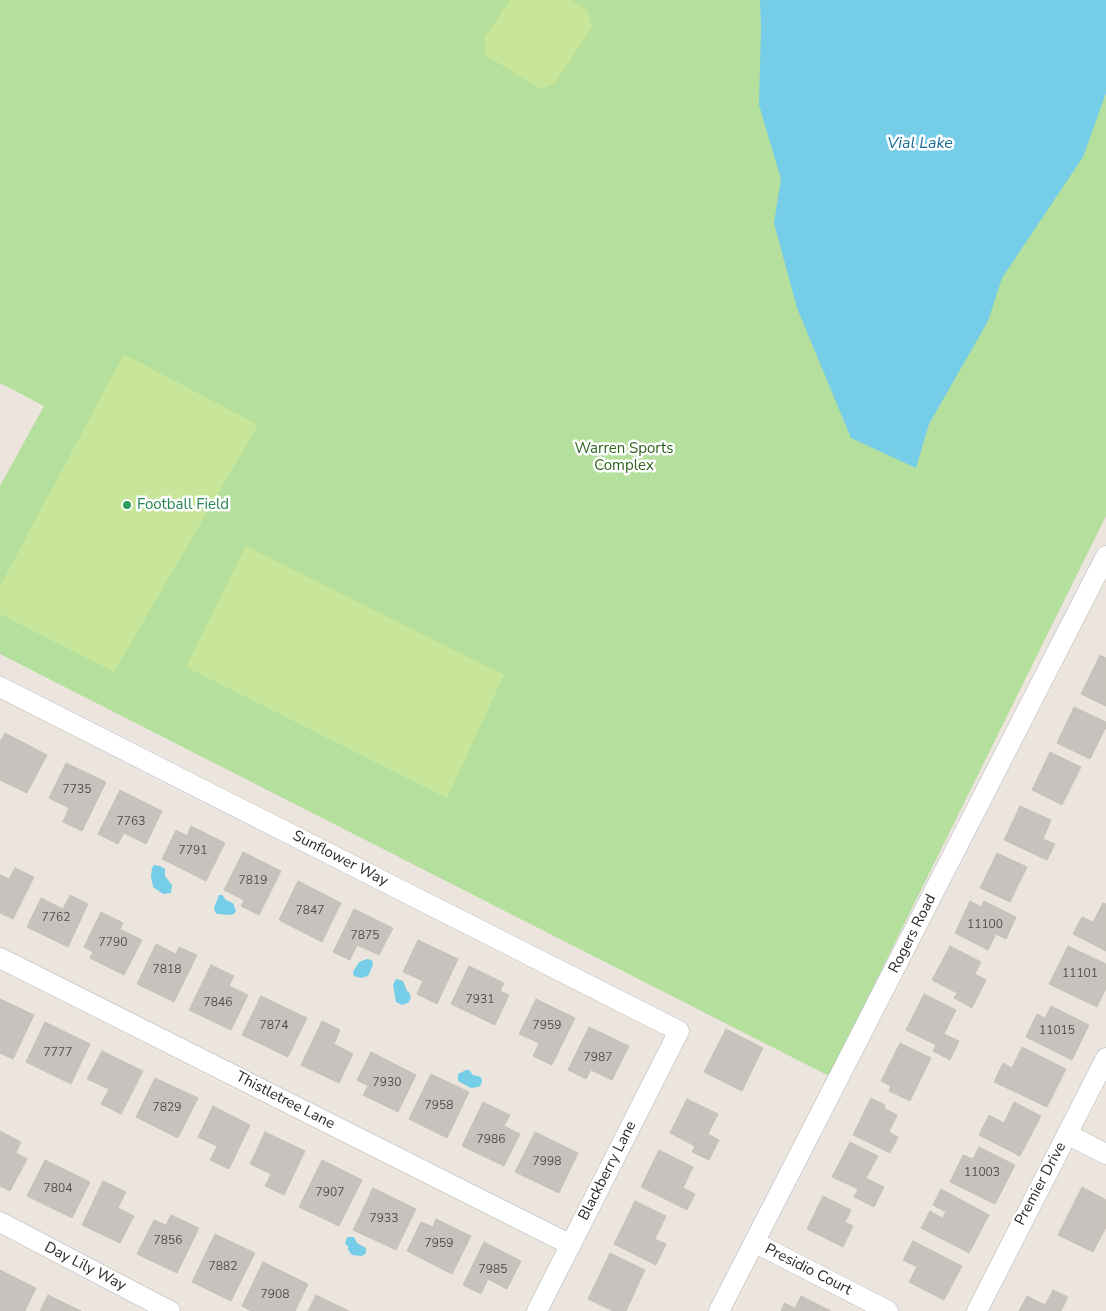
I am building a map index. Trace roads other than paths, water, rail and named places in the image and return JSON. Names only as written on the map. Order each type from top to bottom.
[{"type":"street","name":"Rogers Road","points":[[719,1311],[1106,556]]},
{"type":"street","name":"Sunflower Way","points":[[0,688],[679,1031]]},
{"type":"street","name":"Thistletree Lane","points":[[0,958],[571,1245]]},
{"type":"street","name":"Blackberry Lane","points":[[537,1311],[679,1031]]},
{"type":"street","name":"Premier Drive","points":[[977,1311],[1106,1058]]},
{"type":"street","points":[[1067,1134],[1106,1154]]},
{"type":"street","name":"Day Lily Way","points":[[0,1222],[170,1311]]},
{"type":"street","name":"Presidio Court","points":[[754,1242],[879,1309]]},
{"type":"water","name":"Vial Lake","points":[[760,0],[1106,0],[1106,93],[1083,157],[1002,278],[988,321],[929,424],[916,468],[851,438],[797,308],[774,223],[781,179],[759,105]]},
{"type":"water","points":[[154,865],[165,869],[165,876],[172,885],[171,893],[163,894],[153,887],[151,876]]},
{"type":"water","points":[[219,895],[233,903],[236,911],[234,914],[217,914],[215,912],[214,908]]},
{"type":"water","points":[[367,959],[372,960],[373,965],[368,976],[361,978],[354,976],[353,972],[359,962]]},
{"type":"water","points":[[396,979],[403,981],[409,992],[411,998],[408,1003],[402,1005],[396,1002],[393,985]]},
{"type":"water","points":[[469,1070],[473,1075],[481,1077],[482,1082],[480,1086],[471,1088],[458,1081],[458,1074]]},
{"type":"water","points":[[347,1237],[354,1237],[357,1243],[366,1248],[366,1253],[362,1256],[352,1255],[345,1244]]},
{"type":"place","name":"Football Field","points":[[127,505]]},
{"type":"park label","name":"Warren Sports Complex","points":[[624,458]]}]
